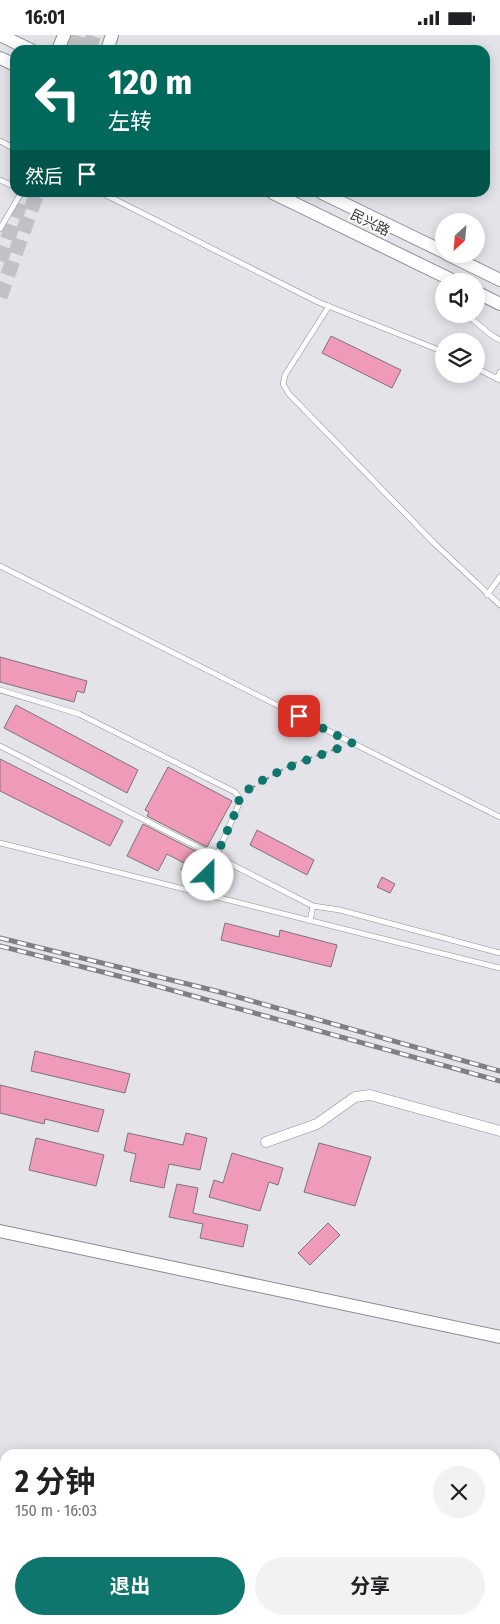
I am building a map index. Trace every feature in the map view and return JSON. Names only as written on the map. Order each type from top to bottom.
[{"type":"street","points":[[0,35],[21,45]]},
{"type":"street","name":"民兴路","points":[[281,197],[435,274]]},
{"type":"street","name":"民兴路","points":[[330,197],[435,248]]},
{"type":"street","name":"民兴路","points":[[465,263],[500,280]]},
{"type":"street","points":[[485,296],[500,303]]},
{"type":"street","points":[[266,1142],[317,1124],[354,1097],[370,1095],[500,1131]]},
{"type":"street","points":[[0,1231],[500,1337]]},
{"type":"lane","points":[[0,229],[19,197]]},
{"type":"lane","points":[[110,197],[329,306],[435,348]]},
{"type":"lane","points":[[329,306],[285,375],[283,384],[289,393],[407,515],[487,595],[500,605]]},
{"type":"lane","points":[[477,323],[500,340]]},
{"type":"lane","points":[[485,373],[498,380],[500,372]]},
{"type":"lane","points":[[0,566],[500,817]]},
{"type":"lane","points":[[487,595],[500,577]]},
{"type":"lane","points":[[0,689],[79,714],[235,792],[239,797],[239,804],[200,893]]},
{"type":"lane","points":[[0,746],[313,906],[340,910],[500,953]]},
{"type":"lane","points":[[0,843],[500,968]]},
{"type":"lane","points":[[310,921],[313,906]]},
{"type":"path","points":[[239,797],[249,788],[292,765],[352,743]]},
{"type":"building","points":[[331,336],[401,370],[392,388],[322,353]]},
{"type":"building","points":[[0,657],[87,681],[84,693],[77,691],[74,702],[0,682]]},
{"type":"building","points":[[16,705],[138,770],[127,793],[4,728]]},
{"type":"building","points":[[0,759],[123,821],[110,846],[0,791]]},
{"type":"building","points":[[168,767],[232,801],[207,847],[147,816],[149,812],[145,810]]},
{"type":"building","points":[[143,824],[203,855],[202,858],[209,861],[200,880],[181,870],[184,863],[167,854],[158,871],[127,856]]},
{"type":"building","points":[[257,830],[314,860],[307,875],[250,845]]},
{"type":"building","points":[[382,877],[395,884],[390,893],[377,887]]},
{"type":"building","points":[[225,923],[279,937],[280,930],[337,945],[331,967],[221,940]]},
{"type":"building","points":[[35,1051],[130,1074],[125,1093],[31,1071]]},
{"type":"building","points":[[0,1085],[104,1110],[98,1132],[45,1119],[44,1124],[0,1113]]},
{"type":"building","points":[[128,1133],[183,1145],[186,1133],[207,1138],[200,1170],[169,1164],[164,1188],[130,1181],[136,1154],[124,1151]]},
{"type":"building","points":[[36,1138],[104,1155],[96,1186],[29,1170]]},
{"type":"building","points":[[319,1143],[371,1157],[355,1206],[304,1192]]},
{"type":"building","points":[[232,1153],[283,1168],[278,1185],[269,1182],[260,1211],[209,1197],[214,1180],[223,1183]]},
{"type":"building","points":[[177,1184],[198,1188],[193,1213],[248,1225],[243,1247],[200,1238],[203,1224],[169,1217]]},
{"type":"building","points":[[328,1223],[340,1235],[310,1265],[298,1253]]},
{"type":"tunnel","points":[[76,45],[79,35]]},
{"type":"tunnel","points":[[90,45],[94,35]]},
{"type":"tunnel","points":[[0,261],[23,197]]},
{"type":"tunnel","points":[[0,297],[36,197]]},
{"type":"railway","points":[[0,938],[220,992],[500,1071]]},
{"type":"railway","points":[[0,946],[146,983],[500,1081]]},
{"type":"route","points":[[208,875],[239,804],[239,797],[249,788],[292,765],[352,743],[299,716]]}]
